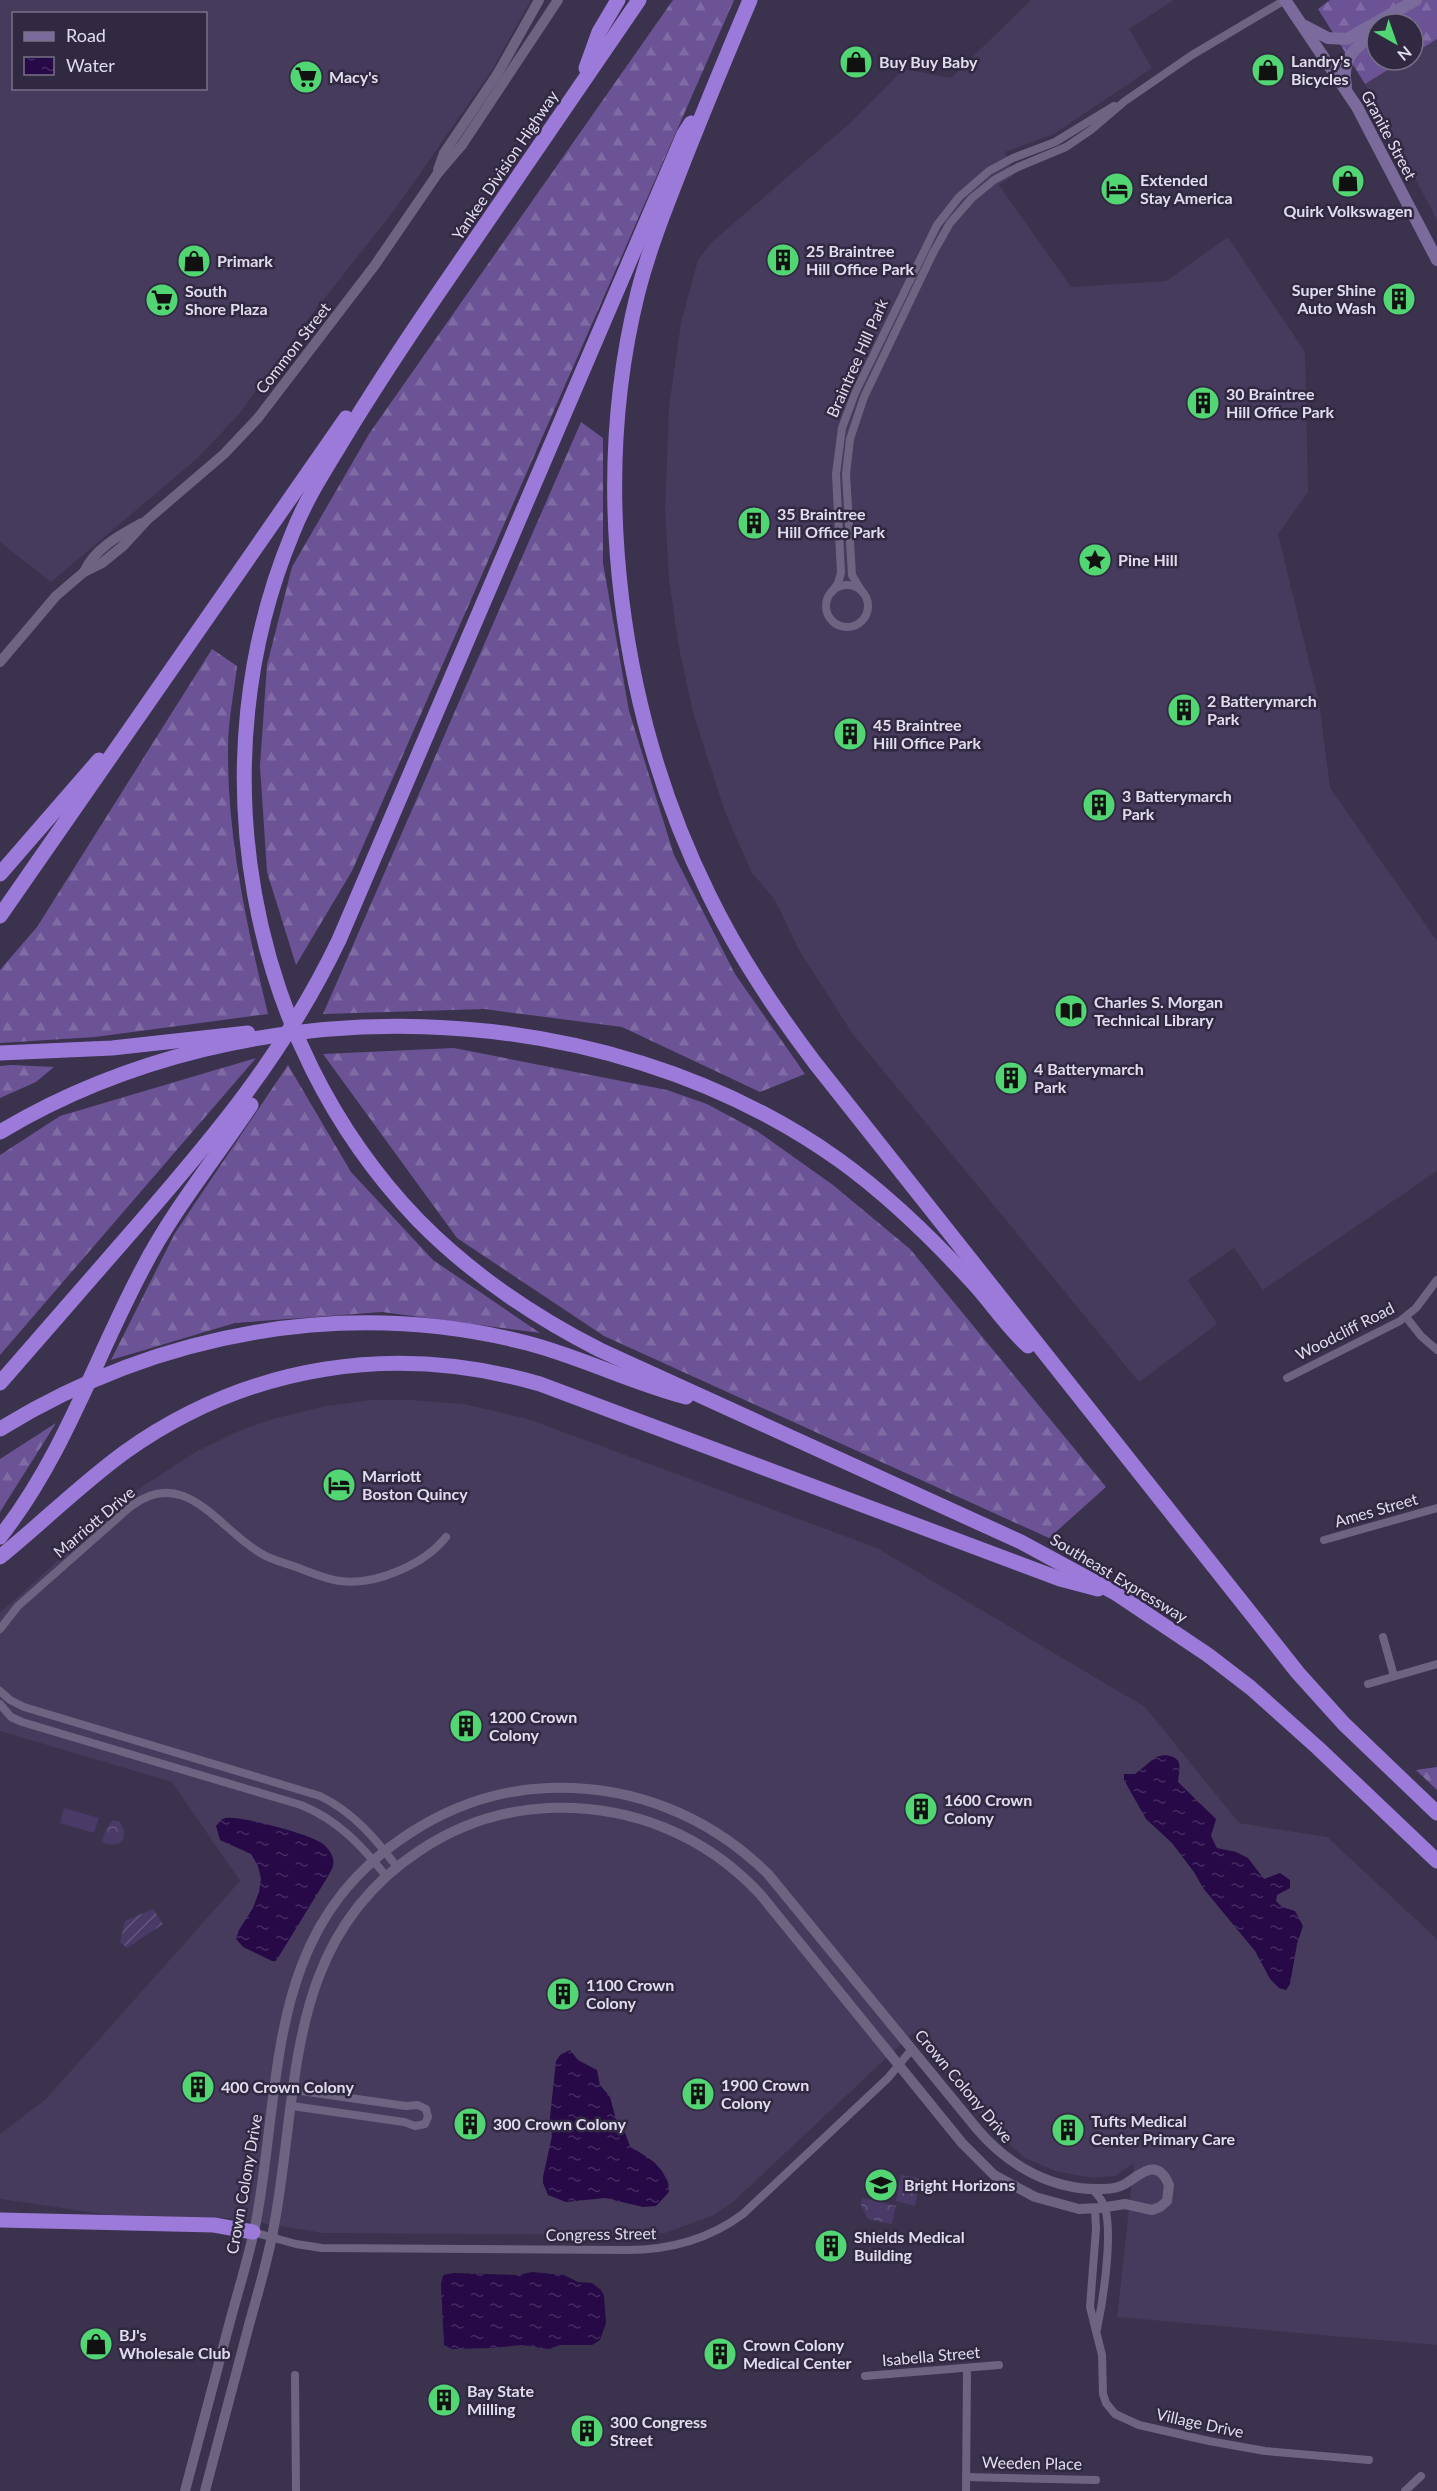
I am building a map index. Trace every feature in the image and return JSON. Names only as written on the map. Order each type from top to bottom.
[{"type":"highway","points":[[579,87],[599,32],[618,0]]},
{"type":"highway","name":"Yankee Division Highway","points":[[400,350],[639,0]]},
{"type":"highway","points":[[750,0],[713,88],[647,259],[630,330],[621,399],[616,490],[619,572],[630,653],[650,741],[673,811],[697,870],[734,943],[767,997],[815,1063],[1307,1683],[1344,1724],[1437,1813]]},
{"type":"highway","points":[[0,1536],[42,1476],[70,1424],[158,1241],[237,1125],[306,1004],[339,940],[684,134],[713,88]]},
{"type":"highway","points":[[0,916],[359,399],[400,350]]},
{"type":"highway","points":[[400,350],[320,478],[299,518],[274,584],[256,656],[245,747],[245,811],[251,876],[276,983],[304,1051],[339,1116],[381,1177],[434,1235],[490,1283],[551,1324],[617,1358],[729,1409]]},
{"type":"highway","points":[[0,874],[92,767],[135,723]]},
{"type":"highway","points":[[0,1053],[112,1048],[363,1028],[456,1028],[557,1042],[656,1067],[741,1102],[813,1143],[881,1192],[938,1246],[1023,1341],[1074,1389]]},
{"type":"highway","points":[[0,1132],[49,1104],[100,1082],[241,1037]]},
{"type":"highway","points":[[0,1383],[212,1139],[277,1056]]},
{"type":"highway","points":[[0,1429],[81,1385],[166,1352],[254,1331],[309,1324],[345,1323],[419,1325],[508,1339],[579,1359],[664,1391],[729,1409]]},
{"type":"highway","points":[[0,1557],[117,1458],[156,1432],[203,1406],[253,1386],[306,1372],[368,1364],[412,1363],[480,1369],[540,1384],[1060,1579],[1117,1594]]},
{"type":"highway","name":"Southeast Expressway","points":[[729,1409],[1021,1542],[1117,1594],[1193,1645],[1244,1683],[1318,1748],[1437,1861]]},
{"type":"highway","points":[[0,2220],[214,2225],[254,2232]]},
{"type":"main road","name":"Granite Street","points":[[1284,0],[1349,93],[1437,260]]},
{"type":"main road","points":[[1300,22],[1323,36],[1343,40],[1351,38],[1416,0]]},
{"type":"main road","points":[[1349,93],[1344,76],[1349,55],[1365,40]]},
{"type":"street","name":"Common Street","points":[[438,173],[444,153],[507,59],[539,0]]},
{"type":"street","name":"Common Street","points":[[0,662],[40,612],[84,572],[102,563],[123,546],[147,520],[224,454],[264,410],[375,266],[438,173],[462,145],[558,0]]},
{"type":"street","points":[[1125,101],[1224,35],[1284,0],[1295,0]]},
{"type":"street","name":"Braintree Hill Park","points":[[1125,101],[1091,130],[1066,147],[1005,173],[983,188],[950,223],[933,253],[857,414],[849,447],[846,474],[852,575],[867,600],[867,612],[859,623],[848,627],[837,625],[828,615],[827,601],[841,573],[836,482],[837,454],[842,428],[851,402],[928,241],[942,217],[958,197],[977,180],[1000,164],[1055,142],[1125,101]]},
{"type":"street","points":[[832,592],[844,585],[855,586],[861,590]]},
{"type":"street","name":"Woodcliff Road","points":[[1287,1378],[1406,1317],[1416,1308],[1437,1280]]},
{"type":"street","points":[[1406,1317],[1421,1336],[1437,1350]]},
{"type":"street","name":"Marriott Drive","points":[[0,1629],[24,1601],[130,1507],[157,1493],[178,1494],[189,1498],[261,1554],[338,1580],[367,1579],[398,1570],[428,1555],[446,1537]]},
{"type":"street","name":"Ames Street","points":[[1323,1540],[1437,1508]]},
{"type":"street","points":[[1383,1637],[1394,1676]]},
{"type":"street","points":[[1368,1684],[1437,1664]]},
{"type":"street","points":[[386,1876],[345,1830],[314,1810],[11,1718],[1,1708],[3,1695],[30,1709],[320,1796],[351,1815],[397,1867]]},
{"type":"street","name":"Crown Colony Drive","points":[[185,2491],[254,2232],[283,2025],[295,1978],[306,1951],[332,1907],[373,1861],[411,1832],[447,1812],[482,1799],[511,1792],[560,1787],[599,1789],[629,1794],[666,1806],[701,1822],[726,1838],[768,1874],[978,2130],[1007,2159],[1042,2178],[1073,2187],[1114,2188],[1145,2170],[1160,2173],[1167,2179],[1170,2189],[1167,2201],[1160,2207],[1148,2210],[1125,2204],[1079,2209],[1045,2201],[1002,2180],[969,2150],[748,1881],[717,1856],[692,1840],[658,1824],[625,1814],[597,1809],[560,1807],[524,1810],[488,1818],[463,1827],[430,1844],[386,1876],[348,1919],[320,1968],[304,2020],[272,2237],[205,2491]]},
{"type":"street","name":"Congress Street","points":[[254,2232],[304,2246],[335,2248],[634,2250],[676,2246],[718,2230],[743,2214],[899,2065],[912,2049]]},
{"type":"street","points":[[292,2106],[421,2126],[428,2117],[425,2108],[414,2105],[406,2106],[294,2090]]},
{"type":"street","points":[[412,2125],[406,2114],[408,2109],[414,2105]]},
{"type":"street","points":[[1136,2176],[1130,2185],[1130,2193],[1139,2207]]},
{"type":"street","points":[[1092,2189],[1100,2208]]},
{"type":"street","name":"Village Drive","points":[[1100,2208],[1090,2302],[1102,2355],[1104,2399],[1115,2414],[1128,2421],[1198,2439],[1257,2450],[1369,2460]]},
{"type":"street","name":"Isabella Street","points":[[865,2376],[999,2365]]},
{"type":"street","points":[[966,2491],[967,2368]]},
{"type":"street","points":[[295,2375],[296,2491]]},
{"type":"street","points":[[1405,2491],[1421,2476]]},
{"type":"street","name":"Weeden Place","points":[[966,2477],[1096,2480]]},
{"type":"shaded area","name":"South Shore Plaza","points":[[0,0],[531,0],[492,70],[396,208],[305,323],[239,414],[199,457],[51,582],[0,542]]},
{"type":"shaded area","points":[[1031,0],[1174,0],[1129,29],[1152,68],[1054,134],[1005,152],[1013,176],[999,185],[1071,287],[1166,281],[1228,237],[1305,352],[1308,492],[1278,534],[1319,702],[1330,788],[1437,941],[1437,1171],[1263,1290],[1234,1248],[1188,1280],[1217,1324],[1139,1382],[852,1033],[799,950],[775,900],[752,873],[725,812],[693,713],[679,648],[669,579],[665,510],[669,407],[681,322],[698,260],[712,242],[850,123],[904,69],[951,78]]},
{"type":"shaded area","points":[[1437,39],[1437,220],[1365,84],[1384,72],[1425,72],[1425,46]]},
{"type":"shaded area","points":[[370,1400],[464,1404],[528,1419],[877,1548],[1145,1707],[1239,1823],[1327,1837],[1437,1939],[1437,2345],[1117,2317],[1134,2163],[1115,2176],[1093,2178],[1055,2171],[1025,2158],[992,2129],[913,2033],[733,2202],[712,2216],[665,2233],[627,2235],[323,2233],[233,2218],[110,2215],[0,2199],[0,2134],[46,2099],[240,1881],[172,1782],[0,1731],[0,1613],[131,1494],[197,1451],[241,1430],[276,1418],[326,1406]]},
{"type":"green space","points":[[673,0],[734,0],[352,871],[296,965],[267,872],[260,766],[267,665],[292,567],[369,434]]},
{"type":"green space","points":[[1330,0],[1437,0],[1437,39],[1425,46],[1425,12],[1365,12],[1365,72],[1384,72],[1365,84],[1318,9]]},
{"type":"green space","points":[[581,422],[603,438],[603,563],[629,711],[674,855],[735,974],[805,1074],[760,1092],[622,1027],[484,1009],[323,1014]]},
{"type":"green space","points":[[212,649],[237,666],[228,738],[231,815],[246,915],[268,1014],[95,1037],[0,1043],[0,970],[37,927]]},
{"type":"green space","points":[[454,1048],[667,1090],[707,1104],[757,1131],[833,1185],[910,1249],[1106,1487],[1049,1538],[604,1336],[457,1238],[323,1054]]},
{"type":"green space","points":[[256,1058],[0,1355],[0,1155],[60,1116]]},
{"type":"green space","points":[[288,1065],[351,1172],[433,1260],[540,1333],[382,1312],[235,1323],[111,1360],[175,1233]]},
{"type":"green space","points":[[0,1066],[54,1067],[36,1082],[0,1098]]},
{"type":"green space","points":[[56,1423],[0,1512],[0,1459]]},
{"type":"green space","points":[[1437,1767],[1437,1790],[1416,1770]]},
{"type":"green space","points":[[64,1808],[99,1818],[94,1833],[60,1823]]},
{"type":"green space","points":[[113,1820],[120,1822],[124,1831],[123,1840],[107,1844],[102,1842],[106,1829]]},
{"type":"green space","points":[[153,1909],[163,1924],[127,1948],[120,1942],[125,1921]]},
{"type":"green space","points":[[901,2175],[918,2178],[920,2182],[915,2206],[896,2201]]},
{"type":"green space","points":[[862,2198],[896,2206],[892,2224],[868,2219],[861,2205]]},
{"type":"water","points":[[1171,1756],[1178,1761],[1180,1768],[1178,1782],[1216,1819],[1211,1836],[1217,1848],[1236,1852],[1248,1858],[1264,1879],[1280,1873],[1290,1880],[1290,1888],[1277,1895],[1276,1901],[1282,1907],[1295,1911],[1303,1926],[1297,1944],[1290,1984],[1286,1990],[1279,1988],[1270,1979],[1255,1951],[1203,1888],[1172,1843],[1146,1819],[1124,1780],[1124,1774],[1135,1774],[1156,1757]]},
{"type":"water","points":[[225,1818],[258,1822],[313,1838],[325,1846],[333,1859],[330,1873],[276,1961],[243,1947],[236,1939],[253,1908],[261,1879],[258,1866],[251,1854],[220,1840],[216,1826]]},
{"type":"water","points":[[570,2050],[578,2060],[597,2070],[600,2085],[610,2097],[618,2127],[625,2133],[630,2146],[654,2162],[662,2171],[668,2182],[669,2192],[656,2206],[643,2207],[605,2198],[566,2202],[548,2195],[543,2177],[552,2136],[550,2117],[556,2061],[560,2055]]},
{"type":"water","points":[[532,2272],[564,2275],[578,2282],[592,2283],[601,2290],[604,2296],[606,2323],[600,2340],[592,2345],[560,2345],[549,2349],[522,2345],[452,2349],[444,2345],[441,2284],[443,2275],[454,2273],[518,2275]]},
{"type":"place","name":"Buy Buy Baby","points":[[856,62]]},
{"type":"place","name":"Landry's Bicycles","points":[[1268,70]]},
{"type":"place","name":"Macy's","points":[[306,77]]},
{"type":"place","name":"Quirk Volkswagen","points":[[1348,181]]},
{"type":"place","name":"Extended Stay America","points":[[1117,189]]},
{"type":"place","name":"25 Braintree Hill Office Park","points":[[783,260]]},
{"type":"place","name":"Primark","points":[[194,261]]},
{"type":"place","name":"Super Shine Auto Wash","points":[[1399,299]]},
{"type":"place","name":"South Shore Plaza","points":[[162,300]]},
{"type":"place","name":"30 Braintree Hill Office Park","points":[[1203,403]]},
{"type":"place","name":"35 Braintree Hill Office Park","points":[[754,523]]},
{"type":"place","name":"Pine Hill","points":[[1095,560]]},
{"type":"place","name":"2 Batterymarch Park","points":[[1184,710]]},
{"type":"place","name":"45 Braintree Hill Office Park","points":[[850,734]]},
{"type":"place","name":"3 Batterymarch Park","points":[[1099,805]]},
{"type":"place","name":"Charles S. Morgan Technical Library","points":[[1071,1011]]},
{"type":"place","name":"4 Batterymarch Park","points":[[1011,1078]]},
{"type":"place","name":"Marriott Boston Quincy","points":[[339,1485]]},
{"type":"place","name":"1200 Crown Colony","points":[[466,1726]]},
{"type":"place","name":"1600 Crown Colony","points":[[921,1809]]},
{"type":"place","name":"1100 Crown Colony","points":[[563,1994]]},
{"type":"place","name":"400 Crown Colony","points":[[198,2087]]},
{"type":"place","name":"1900 Crown Colony","points":[[698,2094]]},
{"type":"place","name":"300 Crown Colony","points":[[470,2124]]},
{"type":"place","name":"Tufts Medical Center Primary Care","points":[[1068,2130]]},
{"type":"place","name":"Bright Horizons","points":[[881,2185]]},
{"type":"place","name":"Shields Medical Building","points":[[831,2246]]},
{"type":"place","name":"BJ's Wholesale Club","points":[[96,2344]]},
{"type":"place","name":"Crown Colony Medical Center","points":[[720,2354]]},
{"type":"place","name":"Bay State Milling","points":[[444,2400]]},
{"type":"place","name":"300 Congress Street","points":[[587,2431]]}]
